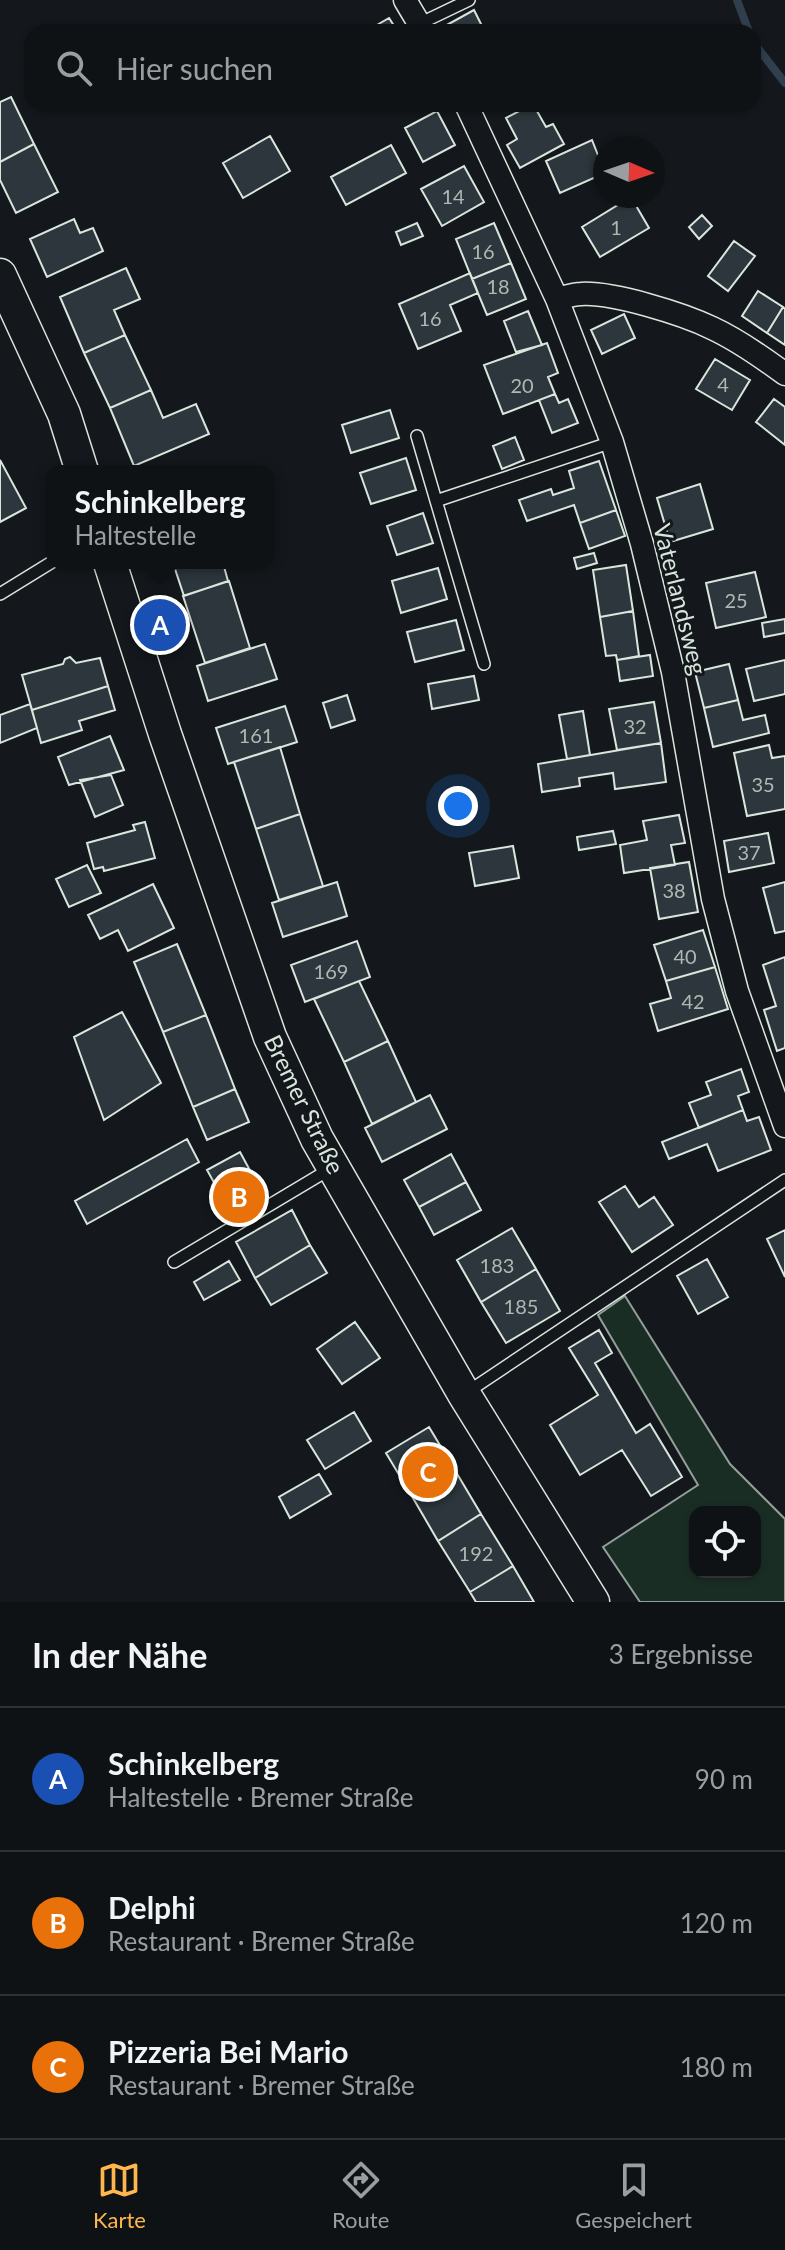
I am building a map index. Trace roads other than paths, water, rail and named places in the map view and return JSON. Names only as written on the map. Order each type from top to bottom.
[{"type":"main road","points":[[0,275],[13,314],[64,414],[80,465]]},
{"type":"main road","name":"Bremer Straße","points":[[112,569],[131,635],[270,1037],[317,1139],[464,1394],[593,1602]]},
{"type":"street","points":[[405,0],[419,24]]},
{"type":"street","name":"Vaterlandsweg","points":[[471,112],[557,299],[612,442],[642,544],[673,672],[713,899],[737,991],[785,1126]]},
{"type":"street","points":[[557,299],[579,294],[605,295],[679,316],[712,327],[757,353],[785,374]]},
{"type":"lane","points":[[428,24],[469,0]]},
{"type":"lane","points":[[417,436],[484,664]]},
{"type":"lane","points":[[436,501],[612,442]]},
{"type":"lane","points":[[0,594],[46,566]]},
{"type":"lane","points":[[174,1262],[334,1167]]},
{"type":"lane","points":[[464,1394],[785,1180]]},
{"type":"waterway","points":[[737,0],[746,24]]},
{"type":"waterway","points":[[761,52],[785,83]]},
{"type":"place","name":"Schinkelberg","points":[[160,625]]},
{"type":"place","name":"Delphi","points":[[239,1197]]},
{"type":"place","name":"Pizzeria Bei Mario","points":[[428,1472]]}]
